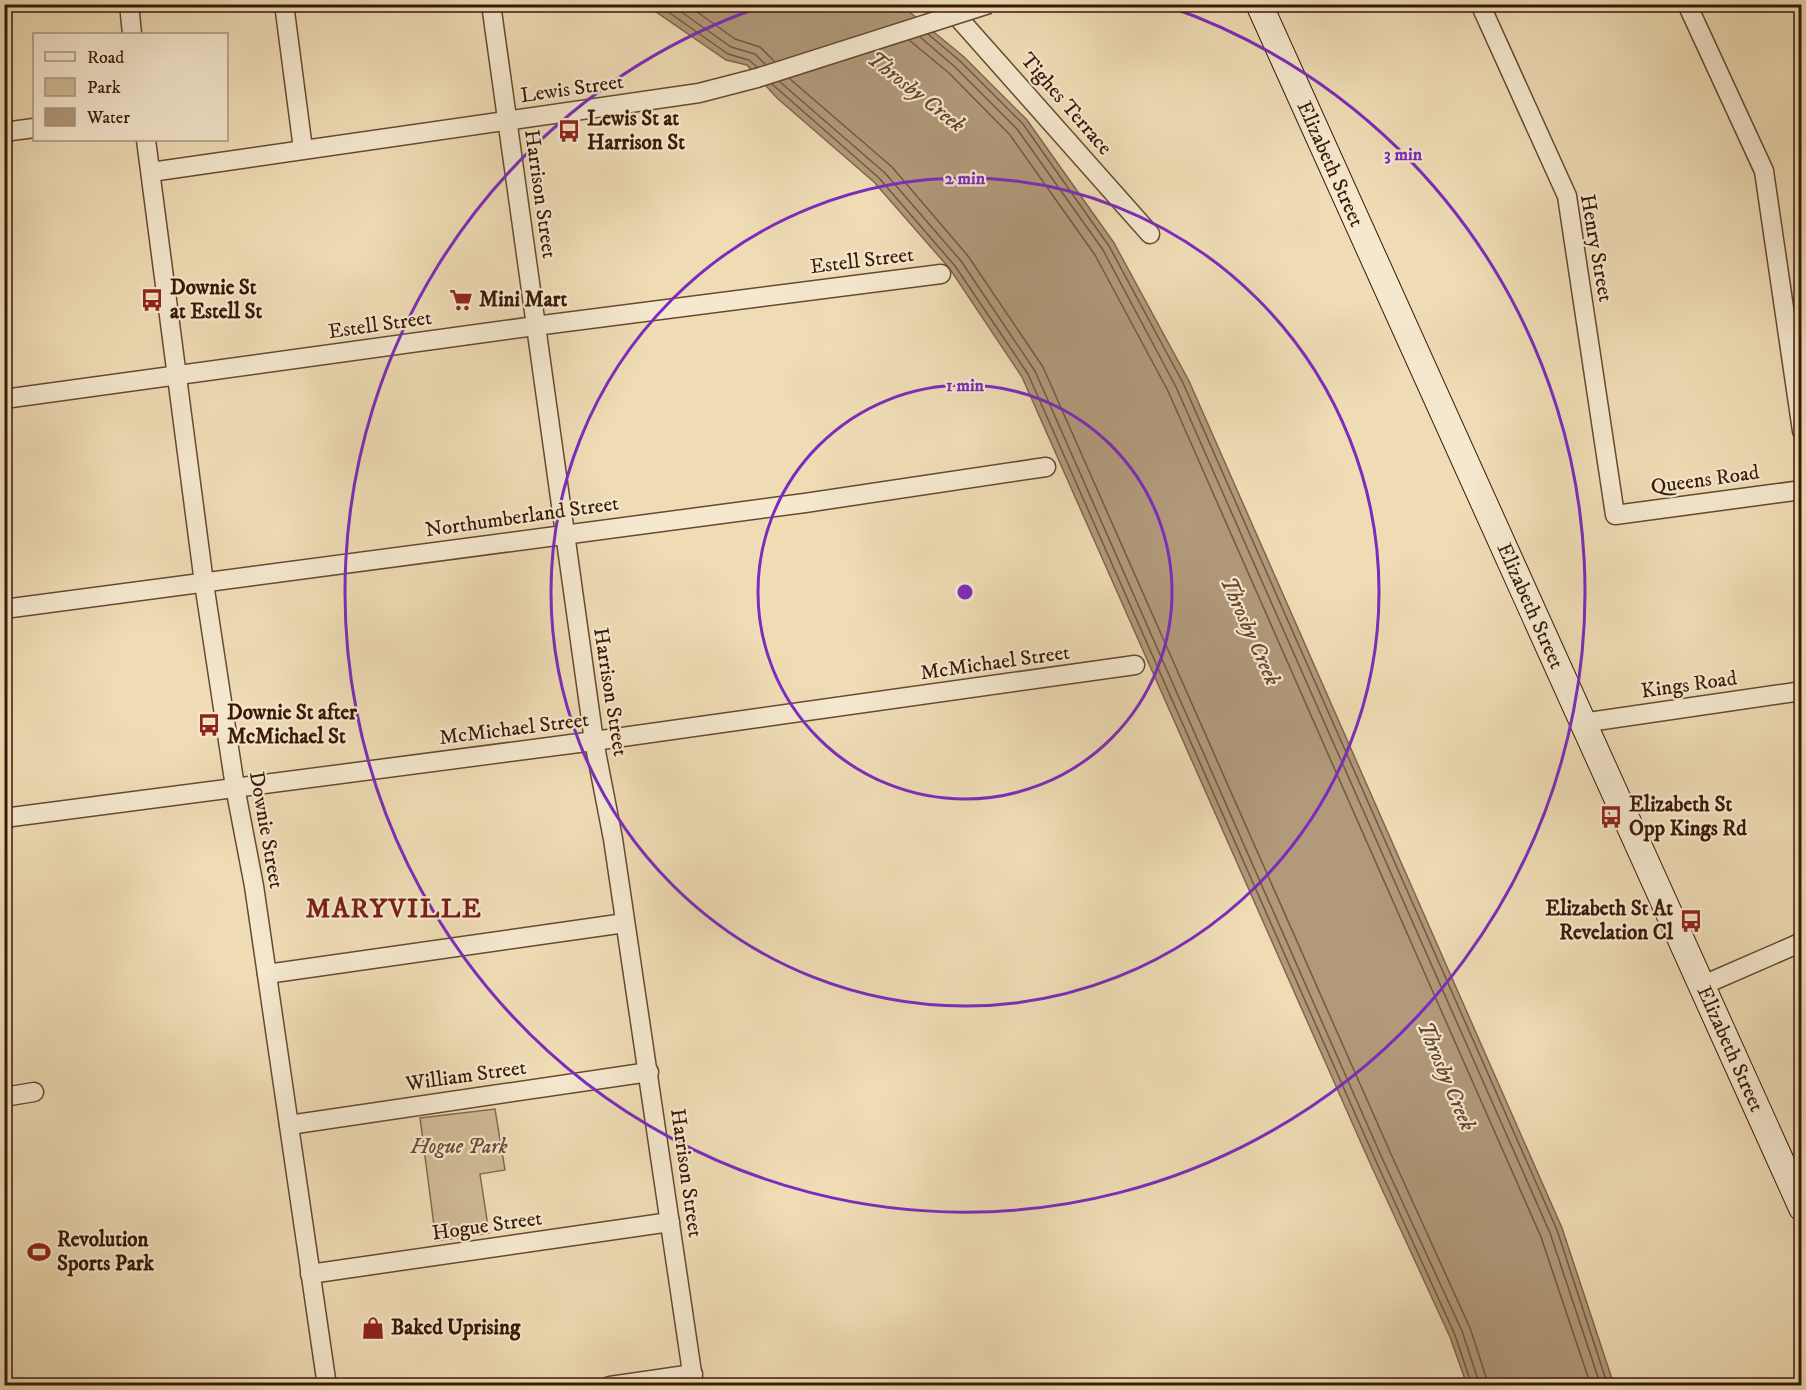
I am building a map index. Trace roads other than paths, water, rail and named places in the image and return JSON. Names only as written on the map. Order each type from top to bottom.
[{"type":"main road","name":"Elizabeth Street","points":[[1259,4],[1802,1208]]},
{"type":"street","points":[[129,4],[132,33]]},
{"type":"street","points":[[284,4],[303,149]]},
{"type":"street","name":"Harrison Street","points":[[491,4],[594,741],[613,839],[694,1380]]},
{"type":"street","name":"Tighes Terrace","points":[[946,4],[1150,234]]},
{"type":"street","name":"Lewis Street","points":[[151,172],[699,93],[757,78],[989,4]]},
{"type":"street","name":"Henry Street","points":[[1480,4],[1567,196],[1615,514]]},
{"type":"street","points":[[1687,4],[1764,171],[1802,431]]},
{"type":"street","points":[[4,132],[33,128]]},
{"type":"street","name":"Downie Street","points":[[146,141],[204,583],[235,787],[267,974],[327,1386]]},
{"type":"street","name":"Estell Street","points":[[4,399],[535,326],[941,274]]},
{"type":"street","name":"Northumberland Street","points":[[4,609],[805,503],[1046,467]]},
{"type":"street","name":"Queens Road","points":[[1615,514],[1802,490]]},
{"type":"street","name":"McMichael Street","points":[[4,818],[594,741],[1135,666]]},
{"type":"street","name":"Kings Road","points":[[1582,723],[1802,691]]},
{"type":"street","points":[[267,974],[625,923]]},
{"type":"street","points":[[1701,986],[1802,942]]},
{"type":"street","name":"William Street","points":[[290,1125],[649,1072]]},
{"type":"street","points":[[4,1097],[34,1092]]},
{"type":"street","name":"Hogue Street","points":[[310,1274],[670,1222]]},
{"type":"street","points":[[610,1386],[694,1380]]},
{"type":"water","name":"Throsby Creek","points":[[646,5],[901,5],[964,57],[1027,120],[1114,243],[1189,381],[1562,1228],[1614,1385],[1467,1385],[1450,1337],[1370,1163],[1022,377],[950,269],[874,182],[777,98],[747,65],[726,60]]},
{"type":"place","name":"Lewis St at Harrison St","points":[[569,131]]},
{"type":"place","name":"Downie St at Estell St","points":[[152,300]]},
{"type":"place","name":"Mini Mart","points":[[461,300]]},
{"type":"place","name":"Downie St after McMichael St","points":[[209,725]]},
{"type":"place","name":"Elizabeth St Opp Kings Rd","points":[[1611,817]]},
{"type":"place","name":"Elizabeth St At Revelation Cl","points":[[1691,921]]},
{"type":"place","name":"Revolution Sports Park","points":[[39,1252]]},
{"type":"place","name":"Baked Uprising","points":[[373,1328]]},
{"type":"district","name":"MARYVILLE","points":[[394,909]]},
{"type":"park label","name":"Hogue Park","points":[[459,1147]]}]
